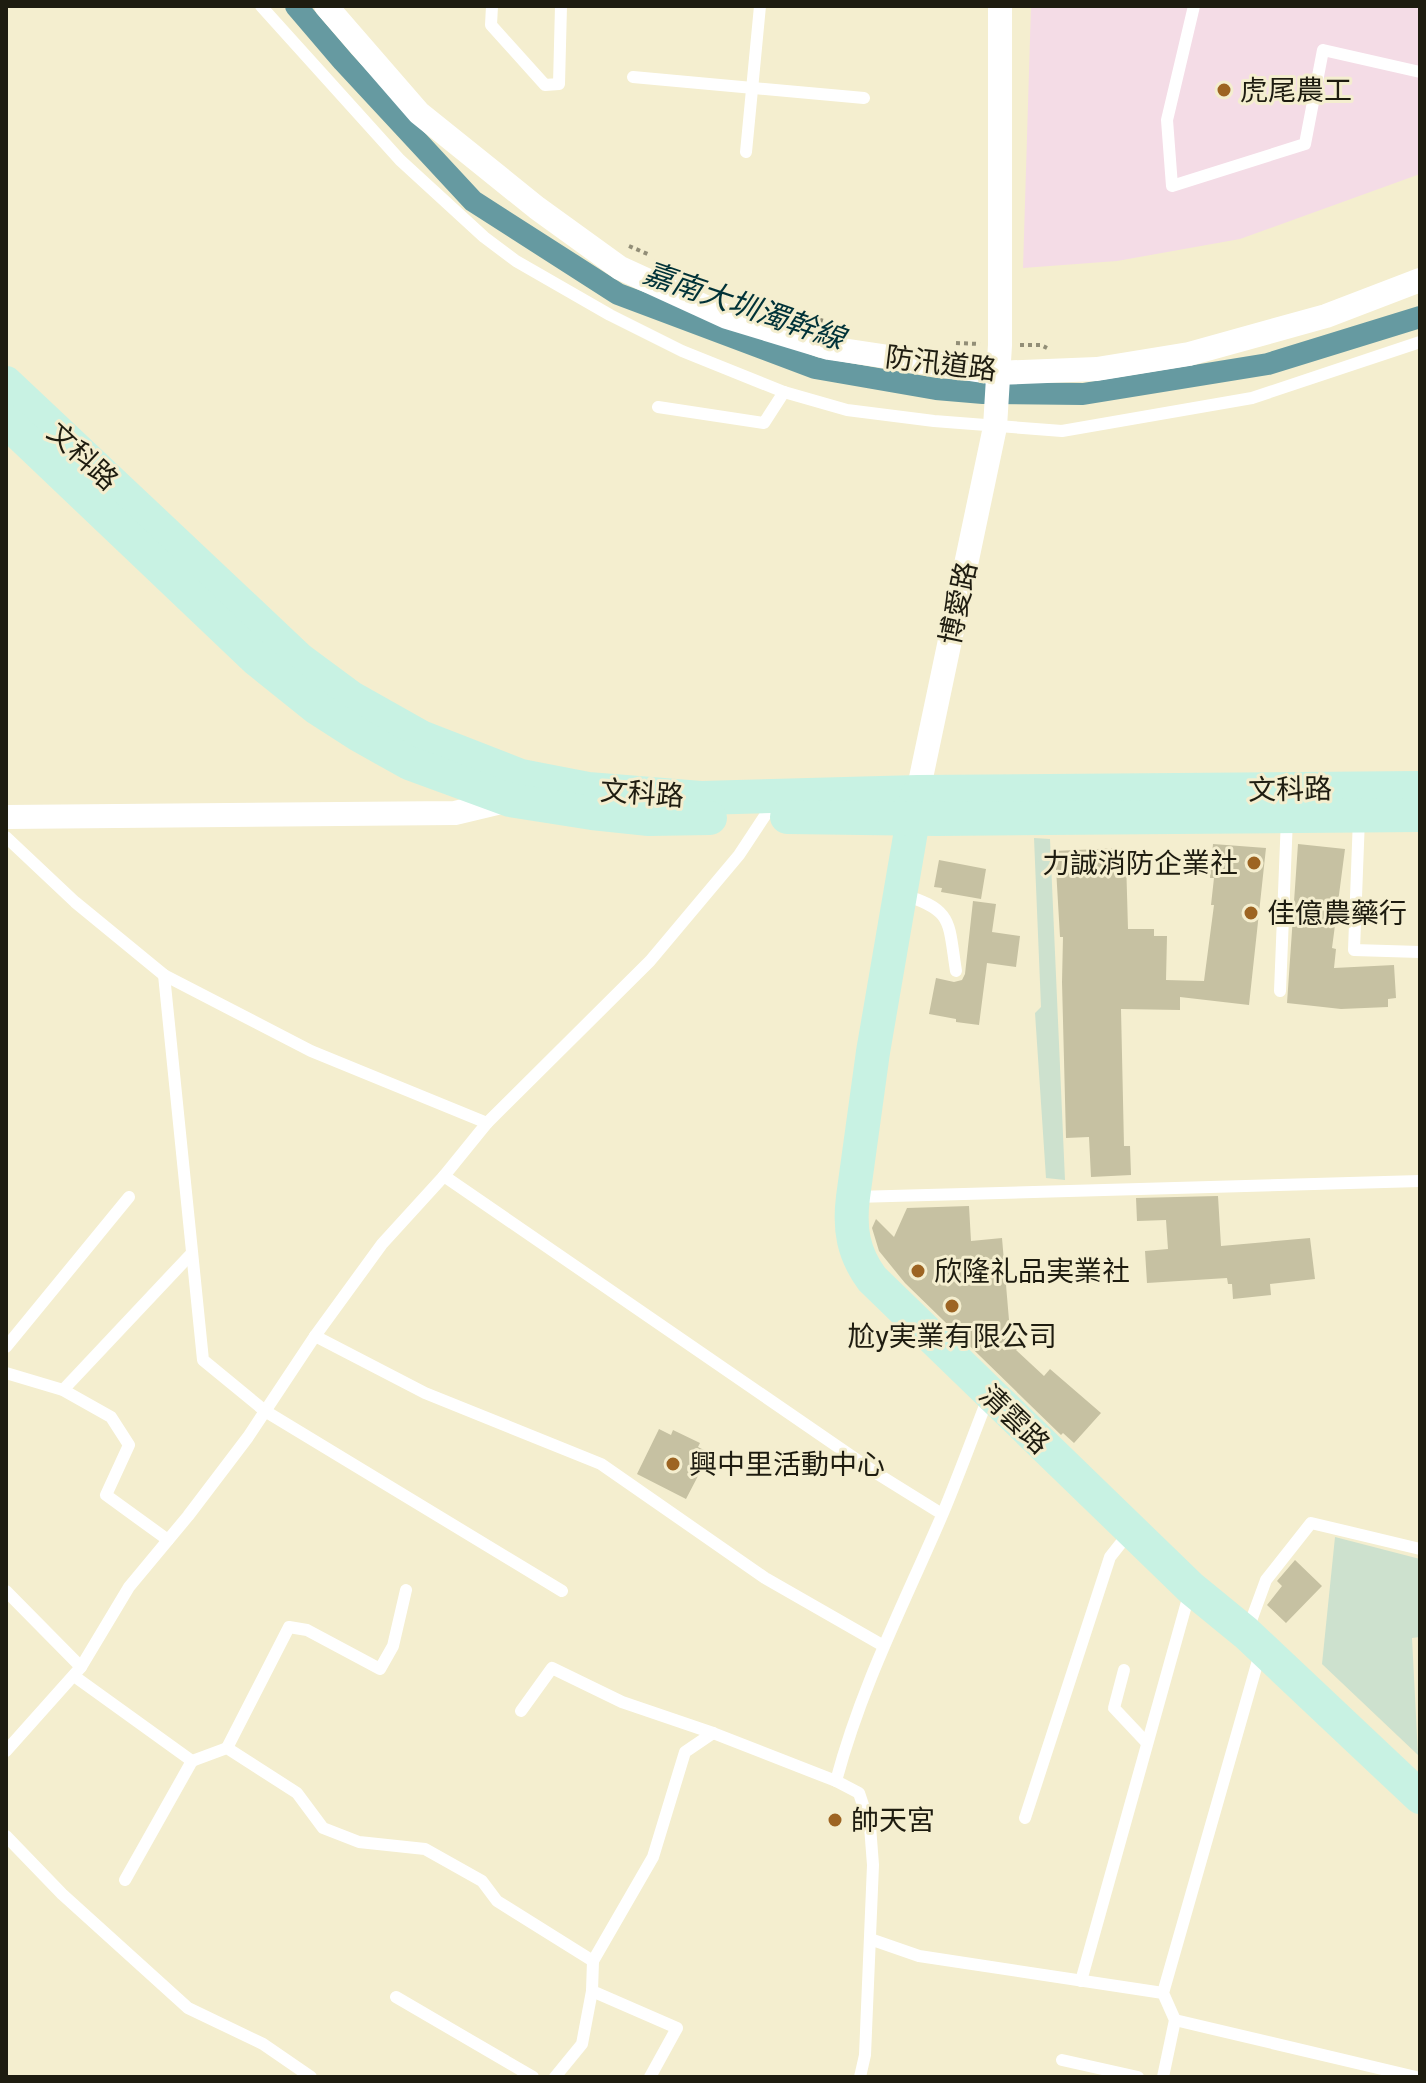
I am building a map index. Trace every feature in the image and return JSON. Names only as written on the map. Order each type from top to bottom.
[{"type":"main road","name":"文科路","points":[[6,383],[66,459],[284,684],[359,735],[409,763],[516,788],[592,813],[649,819],[771,806],[916,805],[1420,788]]},
{"type":"main road","name":"文科路","points":[[6,421],[66,459]]},
{"type":"main road","name":"文科路","points":[[916,805],[1288,815],[1420,815]]},
{"type":"main road","name":"清雲路","points":[[916,805],[873,1052],[850,1216],[853,1244],[860,1262],[872,1279],[1191,1588],[1254,1640],[1420,1797]]},
{"type":"street","name":"防汛道路","points":[[326,6],[419,113],[537,208],[620,268],[727,317],[829,348],[999,376],[1097,369],[1189,354],[1326,316],[1420,280]]},
{"type":"street","points":[[999,376],[1000,6]]},
{"type":"street","name":"博愛路","points":[[916,805],[995,420],[999,376]]},
{"type":"street","points":[[6,817],[455,813],[516,788]]},
{"type":"lane","points":[[261,6],[400,160],[484,237],[516,261],[610,315],[682,351],[784,392],[847,410],[995,420],[1062,431],[1252,398],[1420,342]]},
{"type":"lane","points":[[492,6],[491,25],[545,85],[559,84],[561,6]]},
{"type":"lane","points":[[746,152],[760,6]]},
{"type":"lane","points":[[1194,6],[1167,120],[1172,186],[1305,144],[1323,50],[1420,72]]},
{"type":"lane","points":[[633,77],[864,98]]},
{"type":"lane","points":[[658,407],[764,423],[784,392]]},
{"type":"lane","points":[[6,1751],[77,1672],[129,1587],[265,1411],[382,1244],[487,1123],[650,961],[739,855],[771,806]]},
{"type":"lane","points":[[1280,991],[1288,815]]},
{"type":"lane","points":[[1359,815],[1354,950],[1420,952]]},
{"type":"lane","points":[[6,837],[75,902],[164,975],[311,1051],[487,1123]]},
{"type":"lane","points":[[901,894],[931,903],[948,922],[956,971]]},
{"type":"lane","points":[[164,975],[203,1360],[265,1411],[562,1591]]},
{"type":"lane","points":[[444,1176],[876,1473],[942,1514]]},
{"type":"lane","points":[[853,1197],[1420,1181]]},
{"type":"lane","points":[[6,1347],[129,1197]]},
{"type":"lane","points":[[63,1390],[192,1253]]},
{"type":"lane","points":[[315,1336],[425,1393],[601,1464],[765,1578],[882,1645]]},
{"type":"lane","points":[[6,1373],[63,1390],[111,1417],[129,1445],[106,1495],[168,1540]]},
{"type":"lane","points":[[836,1781],[850,1731],[882,1645],[942,1514],[990,1395]]},
{"type":"lane","points":[[1163,2077],[1175,2020],[1163,1993],[1254,1640],[1266,1580],[1311,1523],[1420,1549]]},
{"type":"lane","points":[[1025,1818],[1110,1557],[1131,1530]]},
{"type":"lane","points":[[1081,1981],[1191,1588]]},
{"type":"lane","points":[[125,1880],[192,1761],[227,1748],[289,1627],[307,1630],[380,1669],[393,1646],[406,1590]]},
{"type":"lane","points":[[6,1591],[77,1672],[192,1761]]},
{"type":"lane","points":[[521,1711],[552,1668],[622,1702],[713,1733],[859,1793],[870,1826],[873,1865],[865,2055],[860,2077]]},
{"type":"lane","points":[[1124,1670],[1114,1708],[1146,1742]]},
{"type":"lane","points":[[555,2077],[582,2044],[592,1991],[593,1961],[653,1857],[685,1752],[713,1733]]},
{"type":"lane","points":[[227,1748],[297,1793],[323,1828],[359,1842],[425,1849],[482,1881],[497,1901],[593,1961]]},
{"type":"lane","points":[[6,1836],[62,1894],[188,2008],[263,2044],[311,2077]]},
{"type":"lane","points":[[870,1939],[919,1956],[1163,1993]]},
{"type":"lane","points":[[592,1991],[677,2028],[650,2077]]},
{"type":"lane","points":[[396,1997],[533,2077]]},
{"type":"lane","points":[[1175,2020],[1416,2077]]},
{"type":"lane","points":[[1062,2060],[1138,2077]]},
{"type":"path","points":[[621,242],[663,261]]},
{"type":"path","points":[[790,311],[845,327]]},
{"type":"path","points":[[955,343],[1041,345],[1055,351]]},
{"type":"shaded area","name":"虎尾農工","points":[[1031,6],[1420,6],[1420,174],[1240,239],[1117,261],[1023,268]]},
{"type":"green space","points":[[1034,838],[1050,839],[1065,1180],[1046,1178],[1035,1013],[1041,1007]]},
{"type":"green space","points":[[1335,1537],[1420,1559],[1420,1637],[1412,1638],[1418,1755],[1322,1664]]},
{"type":"building","points":[[1213,844],[1266,848],[1249,1005],[1180,997],[1180,1010],[1121,1009],[1124,1146],[1130,1146],[1131,1175],[1091,1177],[1089,1137],[1066,1138],[1063,937],[1060,937],[1055,851],[1119,848],[1120,859],[1126,859],[1128,929],[1154,929],[1154,936],[1167,936],[1166,980],[1204,981],[1214,905],[1211,905],[1214,878],[1210,878]]},
{"type":"building","points":[[1298,844],[1345,849],[1332,948],[1336,949],[1334,968],[1394,965],[1396,998],[1388,999],[1388,1007],[1341,1009],[1287,1003]]},
{"type":"building","points":[[939,860],[986,869],[981,899],[941,892],[942,888],[934,887]]},
{"type":"building","points":[[973,901],[996,904],[992,932],[1020,936],[1016,967],[987,963],[979,1025],[929,1014],[936,978],[954,982],[962,980],[965,974]]},
{"type":"building","points":[[1218,1196],[1221,1246],[1310,1238],[1315,1279],[1270,1284],[1271,1295],[1233,1299],[1232,1284],[1228,1284],[1227,1278],[1147,1283],[1145,1251],[1168,1249],[1166,1220],[1137,1221],[1136,1198]]},
{"type":"building","points":[[969,1206],[971,1241],[1002,1238],[1009,1320],[1025,1340],[1016,1350],[1044,1376],[1050,1369],[1101,1413],[1074,1443],[1063,1433],[1061,1435],[905,1283],[879,1251],[872,1228],[876,1219],[894,1237],[907,1208]]},
{"type":"building","name":"興中里活動中心","points":[[659,1429],[671,1435],[673,1430],[700,1443],[698,1447],[710,1453],[686,1499],[637,1474]]},
{"type":"building","points":[[1295,1560],[1322,1586],[1286,1623],[1267,1605],[1282,1586],[1277,1581]]},
{"type":"waterway","name":"嘉南大圳濁幹線","points":[[296,6],[473,201],[618,294],[815,368],[936,389],[1083,394],[1268,364],[1420,317]]},
{"type":"place","name":"虎尾農工","points":[[1224,90]]},
{"type":"place","name":"力誠消防企業社","points":[[1254,863]]},
{"type":"place","name":"佳億農藥行","points":[[1251,913]]},
{"type":"place","name":"欣隆礼品実業社","points":[[918,1271]]},
{"type":"place","name":"尬y実業有限公司","points":[[952,1306]]},
{"type":"place","name":"興中里活動中心","points":[[673,1464]]},
{"type":"place","name":"帥天宮","points":[[835,1820]]}]
